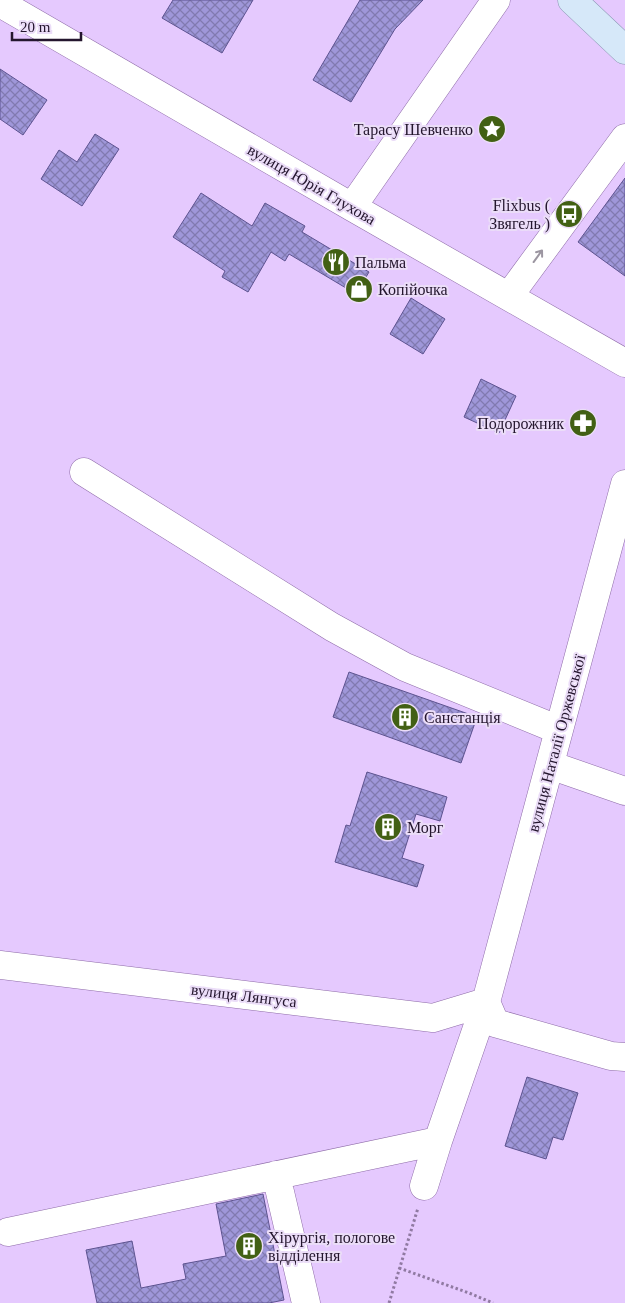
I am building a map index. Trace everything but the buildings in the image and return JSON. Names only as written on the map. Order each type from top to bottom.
[{"type":"main road","points":[[572,0],[625,50]]},
{"type":"street","points":[[352,207],[496,0]]},
{"type":"street","name":"вулиця Юрія Глухова","points":[[0,3],[625,363]]},
{"type":"street","points":[[509,296],[625,138]]},
{"type":"street","points":[[84,472],[332,627],[405,667],[559,730]]},
{"type":"street","name":"вулиця Наталії Оржевської","points":[[424,1186],[486,1002],[625,484]]},
{"type":"street","points":[[550,764],[625,791]]},
{"type":"street","name":"вулиця Лянгуса","points":[[0,964],[433,1018],[486,1002]]},
{"type":"street","points":[[486,1002],[495,1023],[611,1056],[625,1057]]},
{"type":"street","points":[[8,1232],[438,1141]]},
{"type":"street","points":[[276,1175],[306,1303]]},
{"type":"path","points":[[389,1303],[424,1186]]},
{"type":"path","points":[[400,1268],[493,1303]]},
{"type":"place","name":"Тарасу Шевченко","points":[[492,129]]},
{"type":"place","name":"Flixbus ( Звягель )","points":[[569,214]]},
{"type":"place","name":"Пальма","points":[[336,262]]},
{"type":"place","name":"Копійочка","points":[[359,289]]},
{"type":"place","name":"Подорожник","points":[[583,423]]},
{"type":"place","name":"Санстанція","points":[[405,717]]},
{"type":"place","name":"Морг","points":[[388,827]]},
{"type":"place","name":"Хірургія, пологове відділення","points":[[249,1246]]}]
